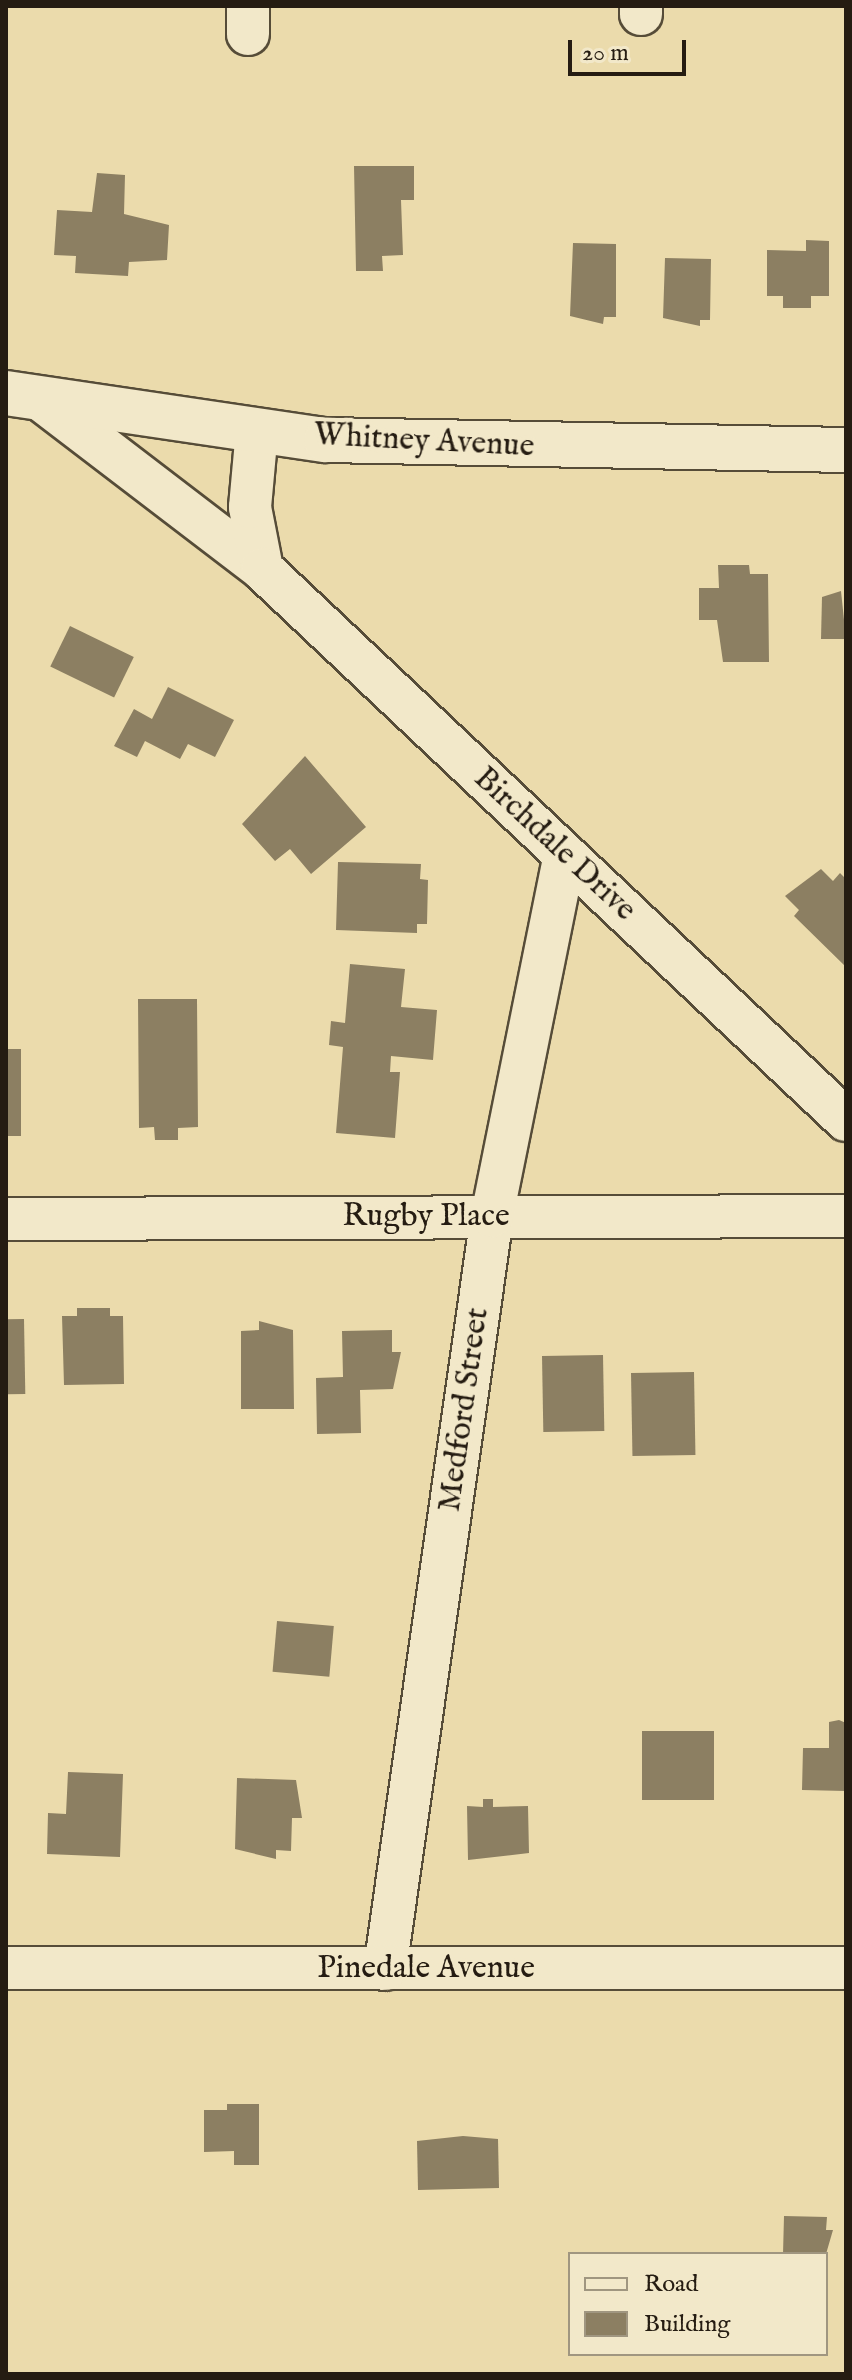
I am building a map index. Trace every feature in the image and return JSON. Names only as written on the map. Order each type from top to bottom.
[{"type":"main road","name":"Whitney Avenue","points":[[23,396],[257,430],[373,442],[846,450]]},
{"type":"street","name":"Birchdale Drive","points":[[23,396],[262,569],[846,1120]]},
{"type":"street","points":[[257,430],[250,507],[262,569]]},
{"type":"street","name":"Medford Street","points":[[385,1969],[492,1216],[565,855]]},
{"type":"street","name":"Rugby Place","points":[[6,1219],[846,1216]]},
{"type":"street","name":"Pinedale Avenue","points":[[6,1968],[846,1968]]},
{"type":"building","points":[[354,166],[414,166],[414,200],[401,200],[403,255],[382,256],[383,271],[356,271]]},
{"type":"building","points":[[97,173],[125,175],[124,214],[169,225],[167,260],[129,262],[128,276],[75,273],[76,256],[54,255],[57,210],[92,212]]},
{"type":"building","points":[[806,240],[829,241],[829,296],[811,296],[811,308],[783,308],[783,296],[767,296],[767,250],[806,251]]},
{"type":"building","points":[[573,243],[616,244],[616,317],[604,317],[603,324],[570,316]]},
{"type":"building","points":[[665,258],[711,259],[710,320],[700,320],[700,326],[663,318]]},
{"type":"building","points":[[718,565],[749,565],[750,574],[768,574],[769,662],[723,662],[717,620],[699,620],[699,588],[719,588]]},
{"type":"building","points":[[841,591],[846,639],[821,639],[822,597]]},
{"type":"building","points":[[70,626],[134,657],[114,698],[50,666]]},
{"type":"building","points":[[168,687],[234,720],[215,757],[188,744],[180,759],[145,741],[137,757],[114,746],[134,709],[152,719]]},
{"type":"building","points":[[305,756],[366,827],[311,874],[290,849],[275,861],[242,824]]},
{"type":"building","points":[[338,862],[421,864],[420,879],[428,880],[427,924],[417,924],[417,933],[336,930]]},
{"type":"building","points":[[821,869],[833,881],[840,873],[846,879],[846,967],[794,916],[799,910],[785,896]]},
{"type":"building","points":[[350,964],[405,969],[401,1007],[437,1010],[433,1060],[391,1056],[390,1072],[400,1072],[395,1138],[336,1133],[343,1047],[329,1045],[331,1021],[345,1023]]},
{"type":"building","points":[[138,999],[197,999],[198,1127],[178,1128],[178,1140],[155,1140],[154,1127],[139,1128]]},
{"type":"building","points":[[6,1049],[21,1049],[21,1136],[6,1136]]},
{"type":"building","points":[[77,1308],[110,1308],[110,1316],[123,1316],[124,1384],[64,1385],[62,1316],[77,1316]]},
{"type":"building","points":[[6,1319],[24,1319],[25,1394],[7,1394]]},
{"type":"building","points":[[259,1321],[293,1330],[294,1409],[241,1409],[241,1331],[259,1330]]},
{"type":"building","points":[[392,1330],[392,1352],[401,1352],[393,1389],[360,1390],[361,1433],[317,1434],[316,1378],[343,1377],[342,1331]]},
{"type":"building","points":[[603,1355],[604,1431],[543,1432],[542,1356]]},
{"type":"building","points":[[694,1372],[695,1455],[632,1456],[631,1373]]},
{"type":"building","points":[[277,1621],[334,1626],[329,1677],[273,1672]]},
{"type":"building","points":[[839,1720],[846,1723],[846,1791],[802,1790],[803,1748],[829,1748],[829,1722]]},
{"type":"building","points":[[642,1731],[714,1731],[714,1800],[642,1800]]},
{"type":"building","points":[[68,1772],[123,1774],[120,1857],[47,1854],[48,1813],[66,1814]]},
{"type":"building","points":[[237,1778],[296,1780],[302,1818],[292,1818],[291,1851],[276,1850],[276,1859],[235,1849]]},
{"type":"building","points":[[483,1799],[493,1799],[493,1807],[528,1806],[529,1853],[468,1860],[467,1806],[483,1807]]},
{"type":"building","points":[[227,2104],[259,2104],[259,2165],[234,2165],[234,2151],[204,2152],[204,2110],[227,2110]]},
{"type":"building","points":[[463,2136],[498,2139],[499,2188],[418,2190],[417,2141]]},
{"type":"building","points":[[784,2216],[827,2217],[826,2230],[833,2230],[827,2252],[783,2252]]}]
